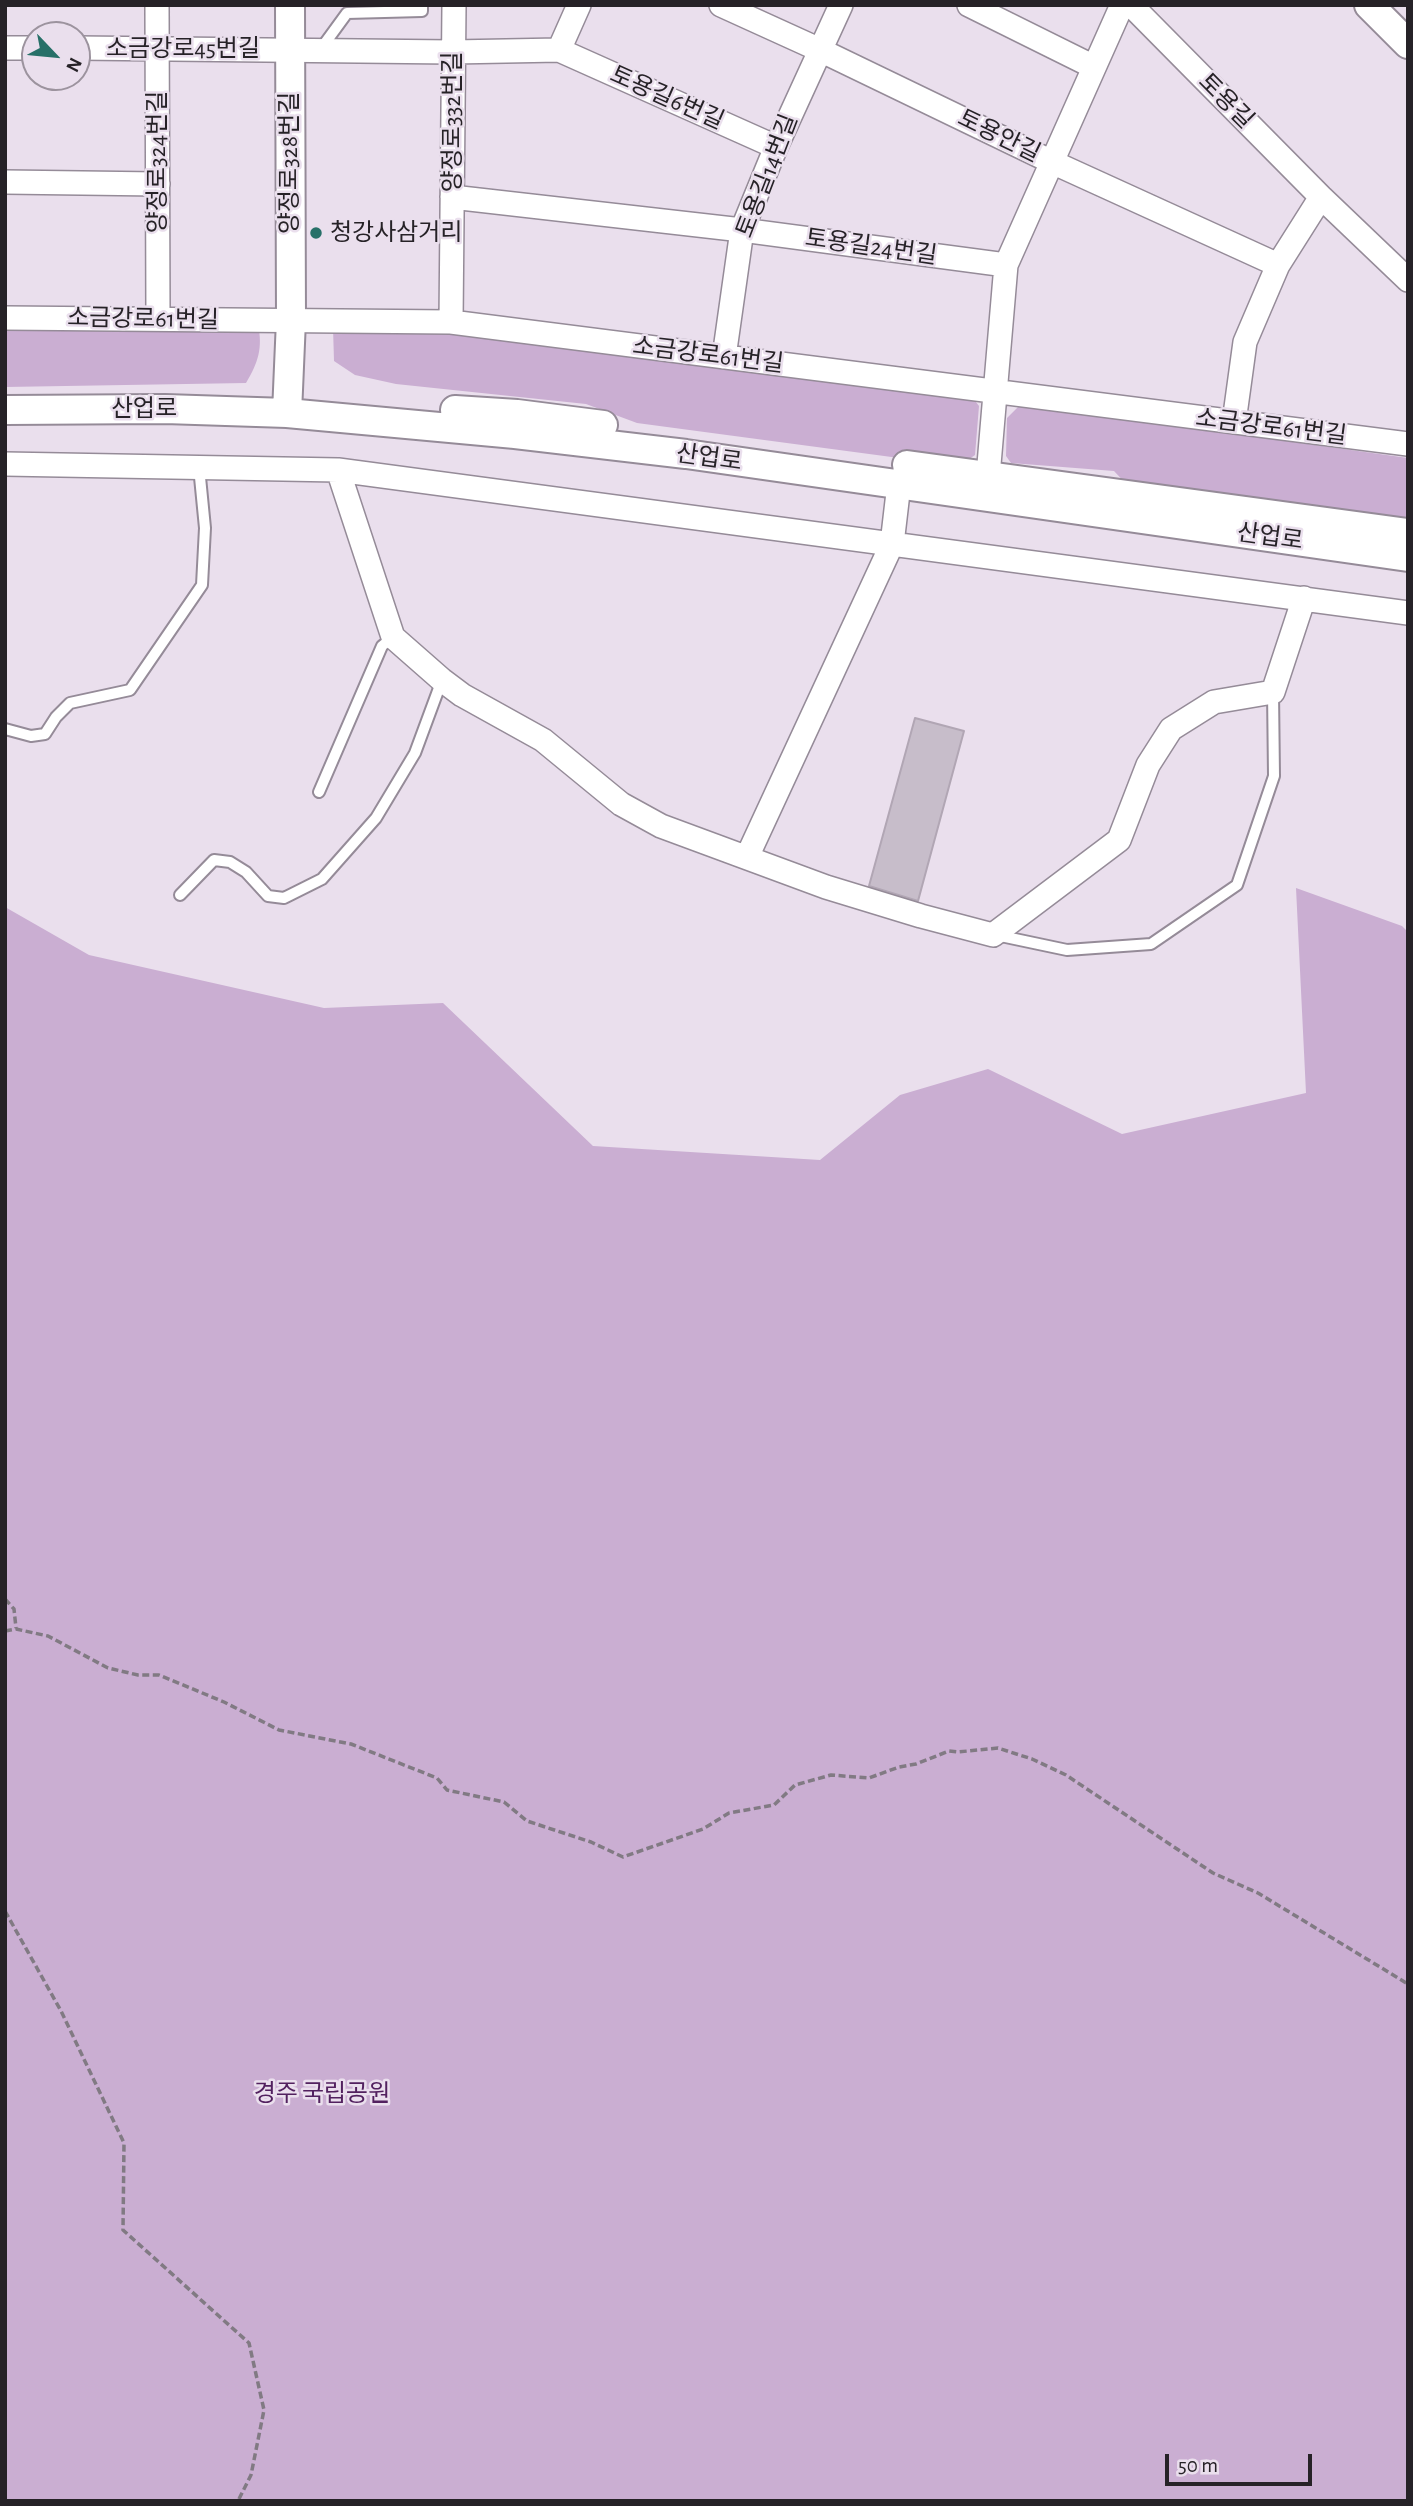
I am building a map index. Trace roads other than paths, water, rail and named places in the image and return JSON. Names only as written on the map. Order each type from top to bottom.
[{"type":"street","name":"양정로324번길","points":[[157,5],[158,319]]},
{"type":"street","name":"양정로328번길","points":[[288,405],[291,320],[290,5]]},
{"type":"street","name":"양정로332번길","points":[[451,322],[454,5]]},
{"type":"street","points":[[559,50],[579,5]]},
{"type":"street","name":"토용안길","points":[[721,5],[1052,162],[1278,265]]},
{"type":"street","name":"토용길14번길","points":[[724,357],[742,230],[776,147],[841,5]]},
{"type":"street","points":[[969,5],[1094,67]]},
{"type":"street","points":[[988,476],[1006,265],[1122,5]]},
{"type":"street","name":"토용길","points":[[1131,5],[1321,197],[1408,280]]},
{"type":"street","points":[[1369,5],[1408,44]]},
{"type":"street","name":"소금강로45번길","points":[[91,48],[289,49]]},
{"type":"street","name":"토용길6번길","points":[[289,49],[453,52],[559,50],[776,147]]},
{"type":"street","points":[[5,182],[158,184]]},
{"type":"street","name":"토용길24번길","points":[[452,197],[742,230],[1006,265]]},
{"type":"street","points":[[1234,422],[1245,342],[1278,265],[1321,197]]},
{"type":"street","name":"소금강로61번길","points":[[5,318],[451,322],[1408,444]]},
{"type":"street","name":"산업로","points":[[5,392],[167,390],[686,454],[1408,557]]},
{"type":"street","name":"산업로","points":[[5,410],[288,405],[517,414],[1408,533]]},
{"type":"street","points":[[5,464],[338,470],[1408,612]]},
{"type":"street","points":[[338,470],[393,637],[462,695],[543,740],[621,804],[661,826],[838,890],[921,916],[993,934],[1119,840],[1148,765],[1171,729],[1214,702],[1273,692],[1304,598]]},
{"type":"street","points":[[747,856],[892,544],[899,484]]},
{"type":"lane","points":[[320,50],[348,9],[422,11],[422,5]]},
{"type":"lane","points":[[5,729],[31,736],[45,734],[56,717],[70,703],[130,691],[202,585],[205,528],[199,467]]},
{"type":"lane","points":[[319,792],[382,646],[393,637]]},
{"type":"lane","points":[[180,895],[214,860],[230,862],[246,872],[268,896],[284,898],[322,879],[376,818],[415,753],[442,680]]},
{"type":"lane","points":[[993,934],[1067,950],[1151,944],[1237,884],[1274,776],[1273,692]]},
{"type":"place","name":"청강사삼거리","points":[[316,233]]},
{"type":"park label","name":"경주 국립공원","points":[[322,2094]]}]
